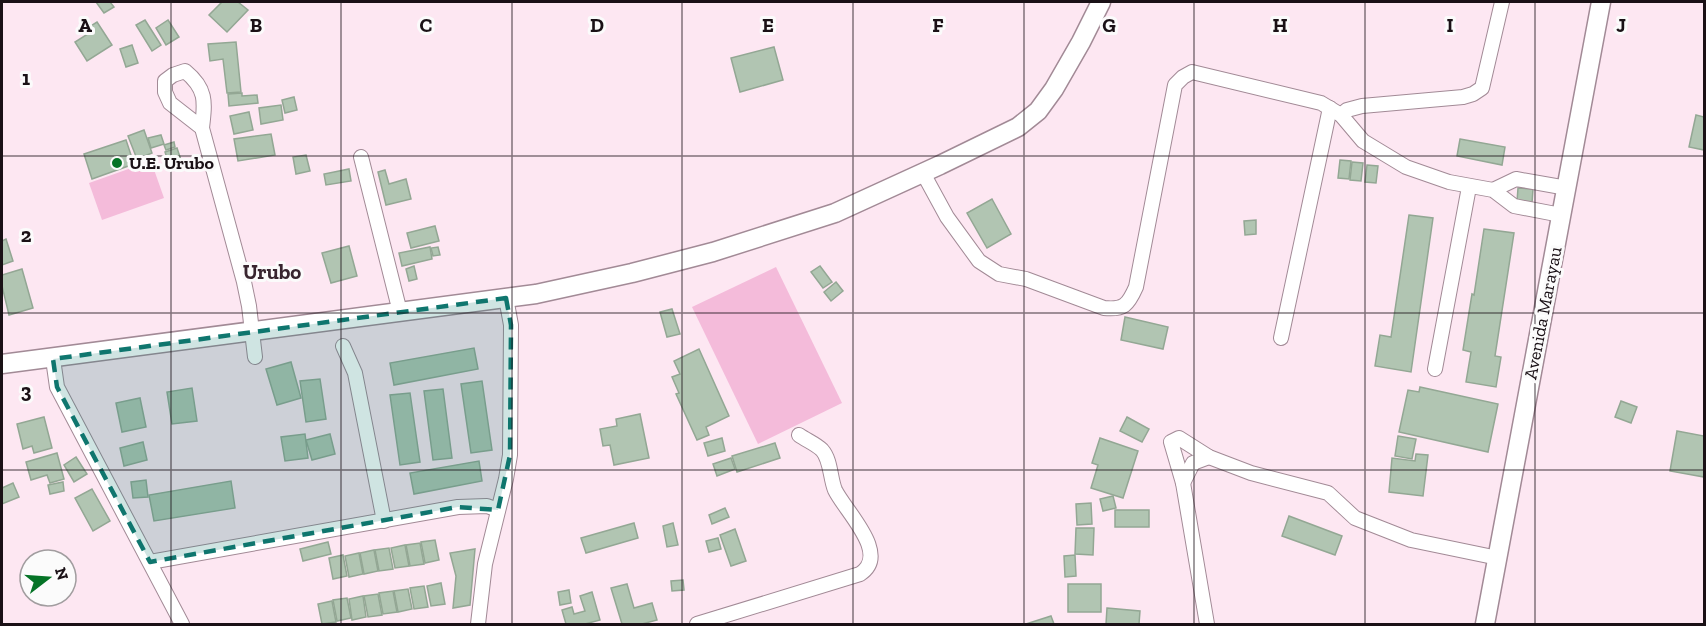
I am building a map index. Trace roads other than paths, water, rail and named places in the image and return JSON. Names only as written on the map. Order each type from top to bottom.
[{"type":"street","points":[[2,364],[506,298],[632,273],[713,252],[835,213],[1018,127],[1038,111],[1054,89],[1101,2]]},
{"type":"street","points":[[1335,112],[1362,106],[1463,97],[1473,94],[1482,88],[1502,2]]},
{"type":"street","name":"Avenida Marayau","points":[[1485,624],[1601,2]]},
{"type":"street","points":[[923,173],[947,217],[979,261],[999,274],[1026,279],[1104,308],[1114,309],[1123,307],[1130,301],[1136,287],[1175,84],[1192,72],[1321,103],[1335,112],[1363,141],[1406,167],[1469,187],[1493,190],[1514,206],[1561,215]]},
{"type":"street","points":[[1281,338],[1335,112]]},
{"type":"street","points":[[202,128],[244,282],[255,357]]},
{"type":"street","points":[[361,157],[400,312]]},
{"type":"street","points":[[1493,190],[1516,179],[1567,188]]},
{"type":"street","points":[[1435,369],[1469,187]]},
{"type":"street","points":[[478,624],[485,564],[510,455],[511,324],[506,298]]},
{"type":"street","points":[[343,346],[356,373],[384,521]]},
{"type":"street","points":[[53,358],[57,387],[182,624]]},
{"type":"street","points":[[697,624],[860,574],[867,569],[870,560],[868,543],[857,521],[832,483],[827,457],[821,449],[799,435]]},
{"type":"street","points":[[1207,624],[1183,483],[1171,442],[1179,438],[1209,458],[1328,493],[1355,518],[1411,540],[1498,558]]},
{"type":"street","points":[[1183,483],[1193,463],[1209,458]]},
{"type":"street","points":[[150,562],[458,507],[487,506],[498,510]]},
{"type":"place","name":"U.E. Urubo","points":[[117,163]]},
{"type":"district","name":"Urubo","points":[[272,271]]}]
